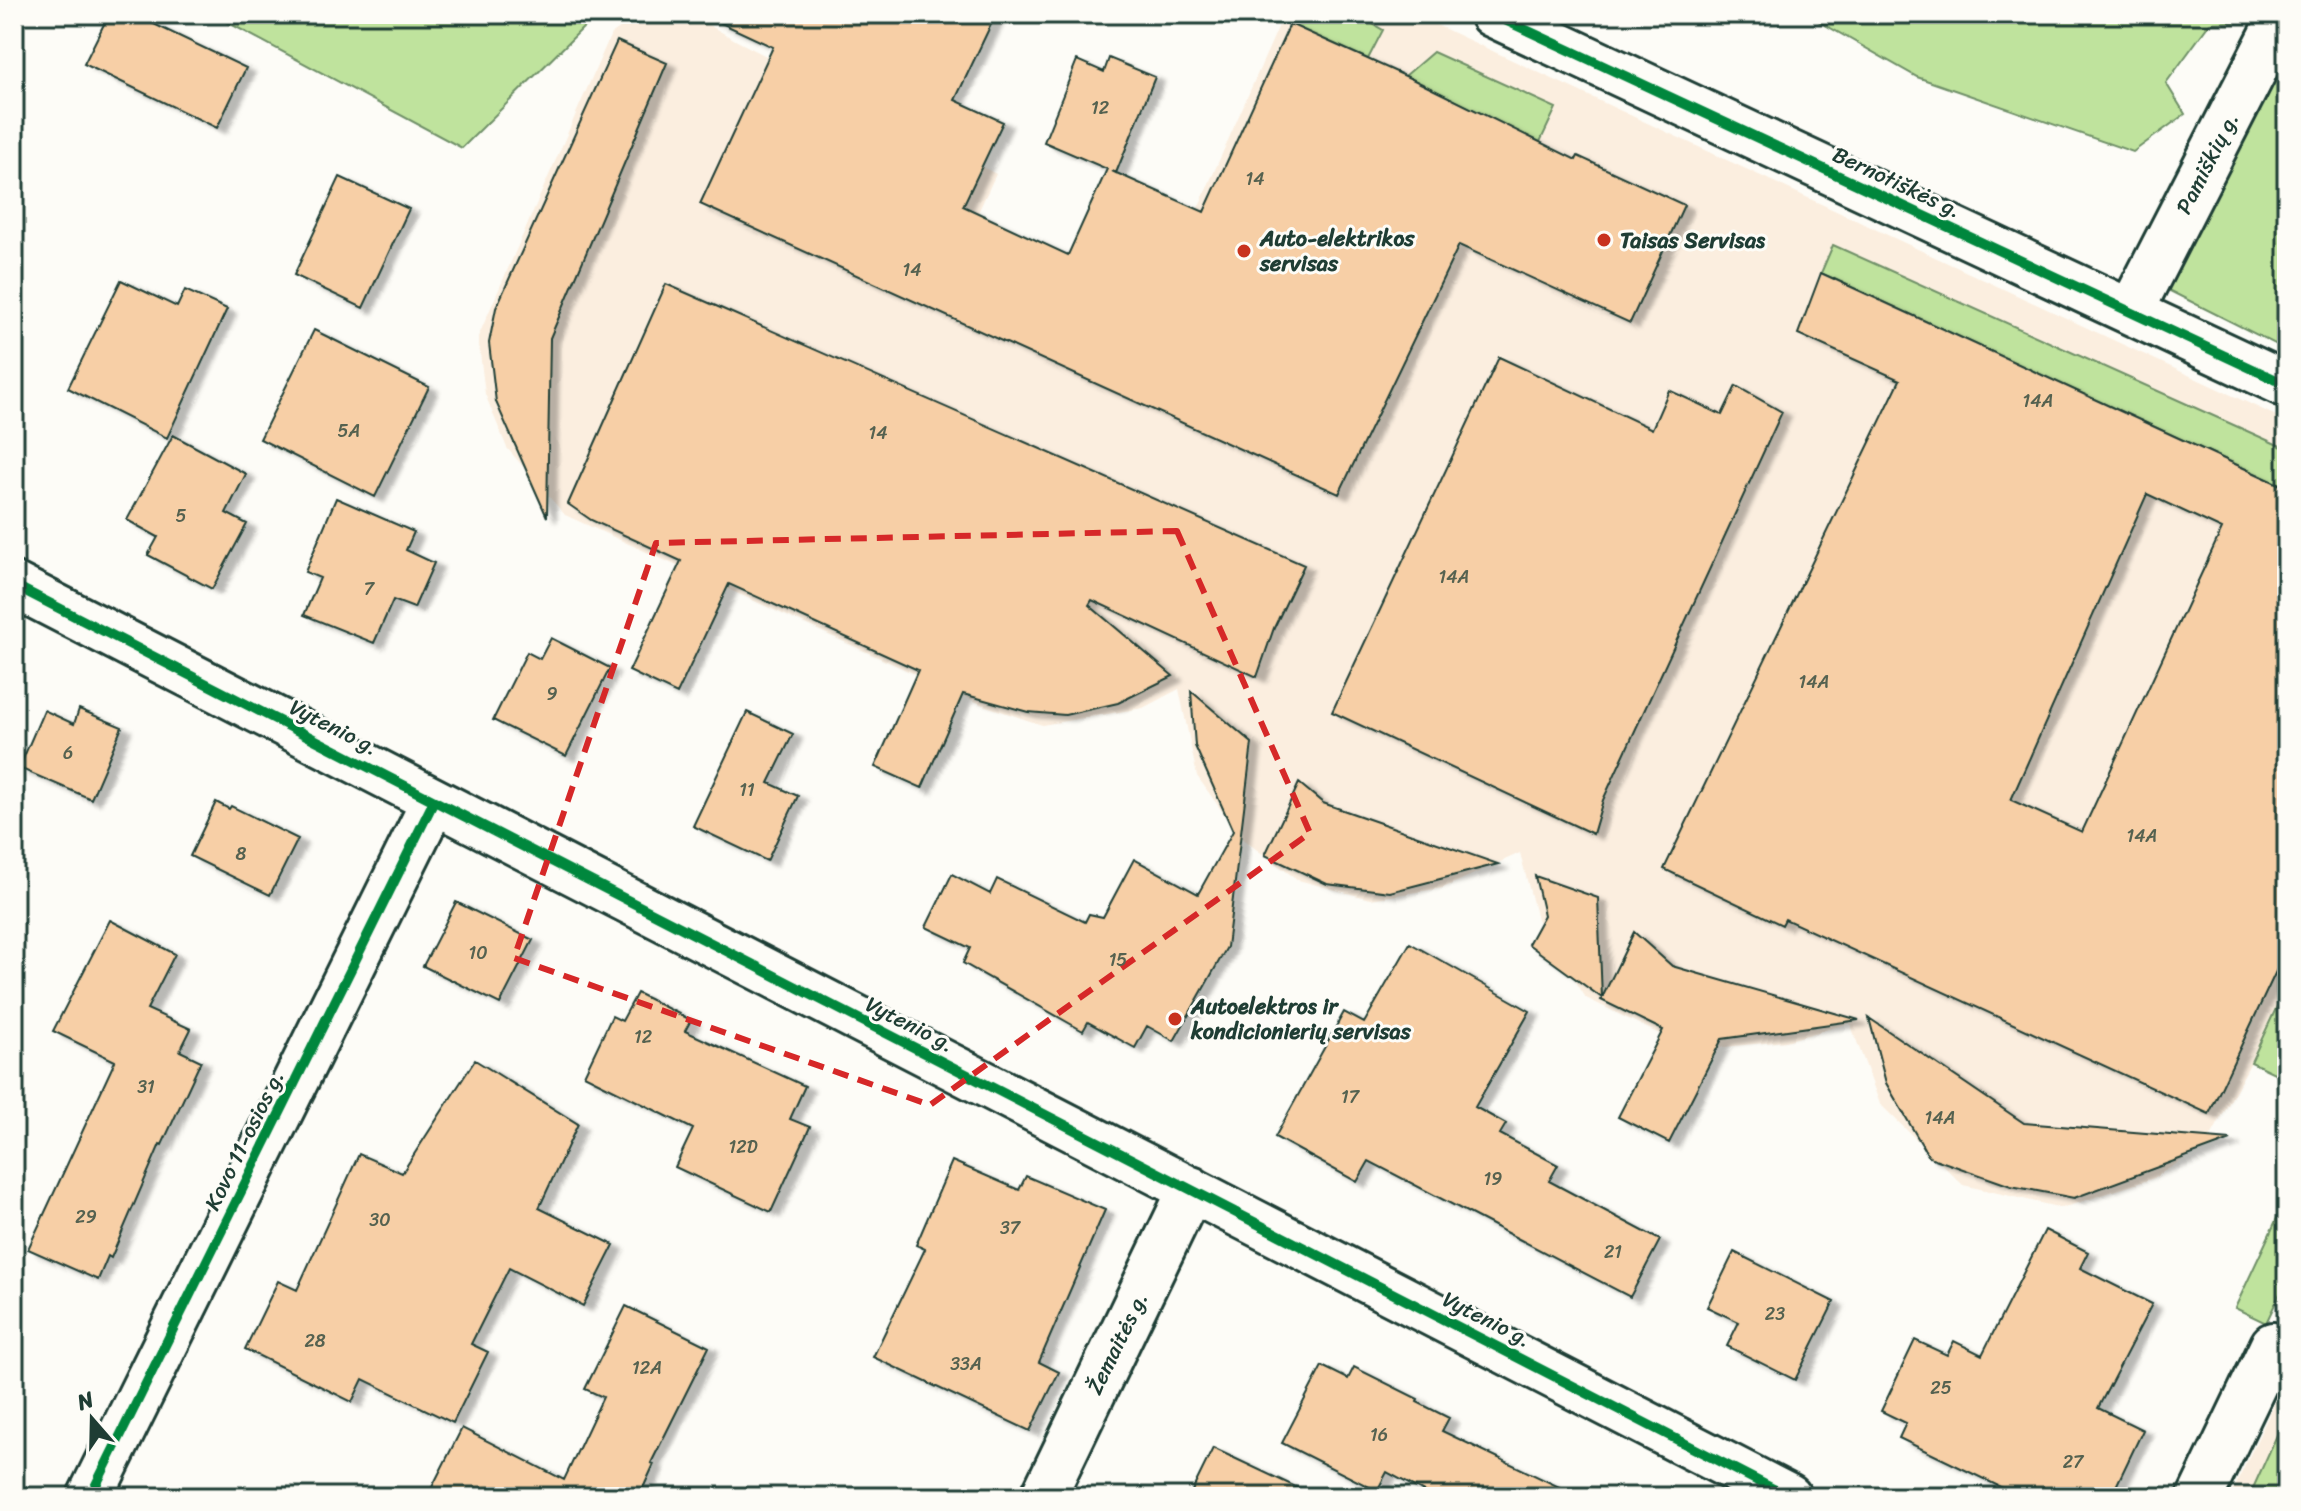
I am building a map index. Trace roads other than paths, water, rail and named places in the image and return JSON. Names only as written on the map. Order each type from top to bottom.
[{"type":"street","name":"Bernotiškės g.","points":[[1492,14],[2287,385]]},
{"type":"street","name":"Pamiškių g.","points":[[2131,311],[2283,14]]},
{"type":"street","name":"Vytenio g.","points":[[14,585],[1789,1497]]},
{"type":"street","name":"Kovo 11-osios g.","points":[[90,1497],[434,801]]},
{"type":"street","name":"Žemaitės g.","points":[[1043,1497],[1191,1189]]},
{"type":"street","points":[[2200,1497],[2273,1345]]},
{"type":"place","name":"Taisas Servisas","points":[[1604,240]]},
{"type":"place","name":"Auto-elektrikos servisas","points":[[1244,251]]},
{"type":"place","name":"Autoelektros ir kondicionierių servisas","points":[[1175,1019]]}]
